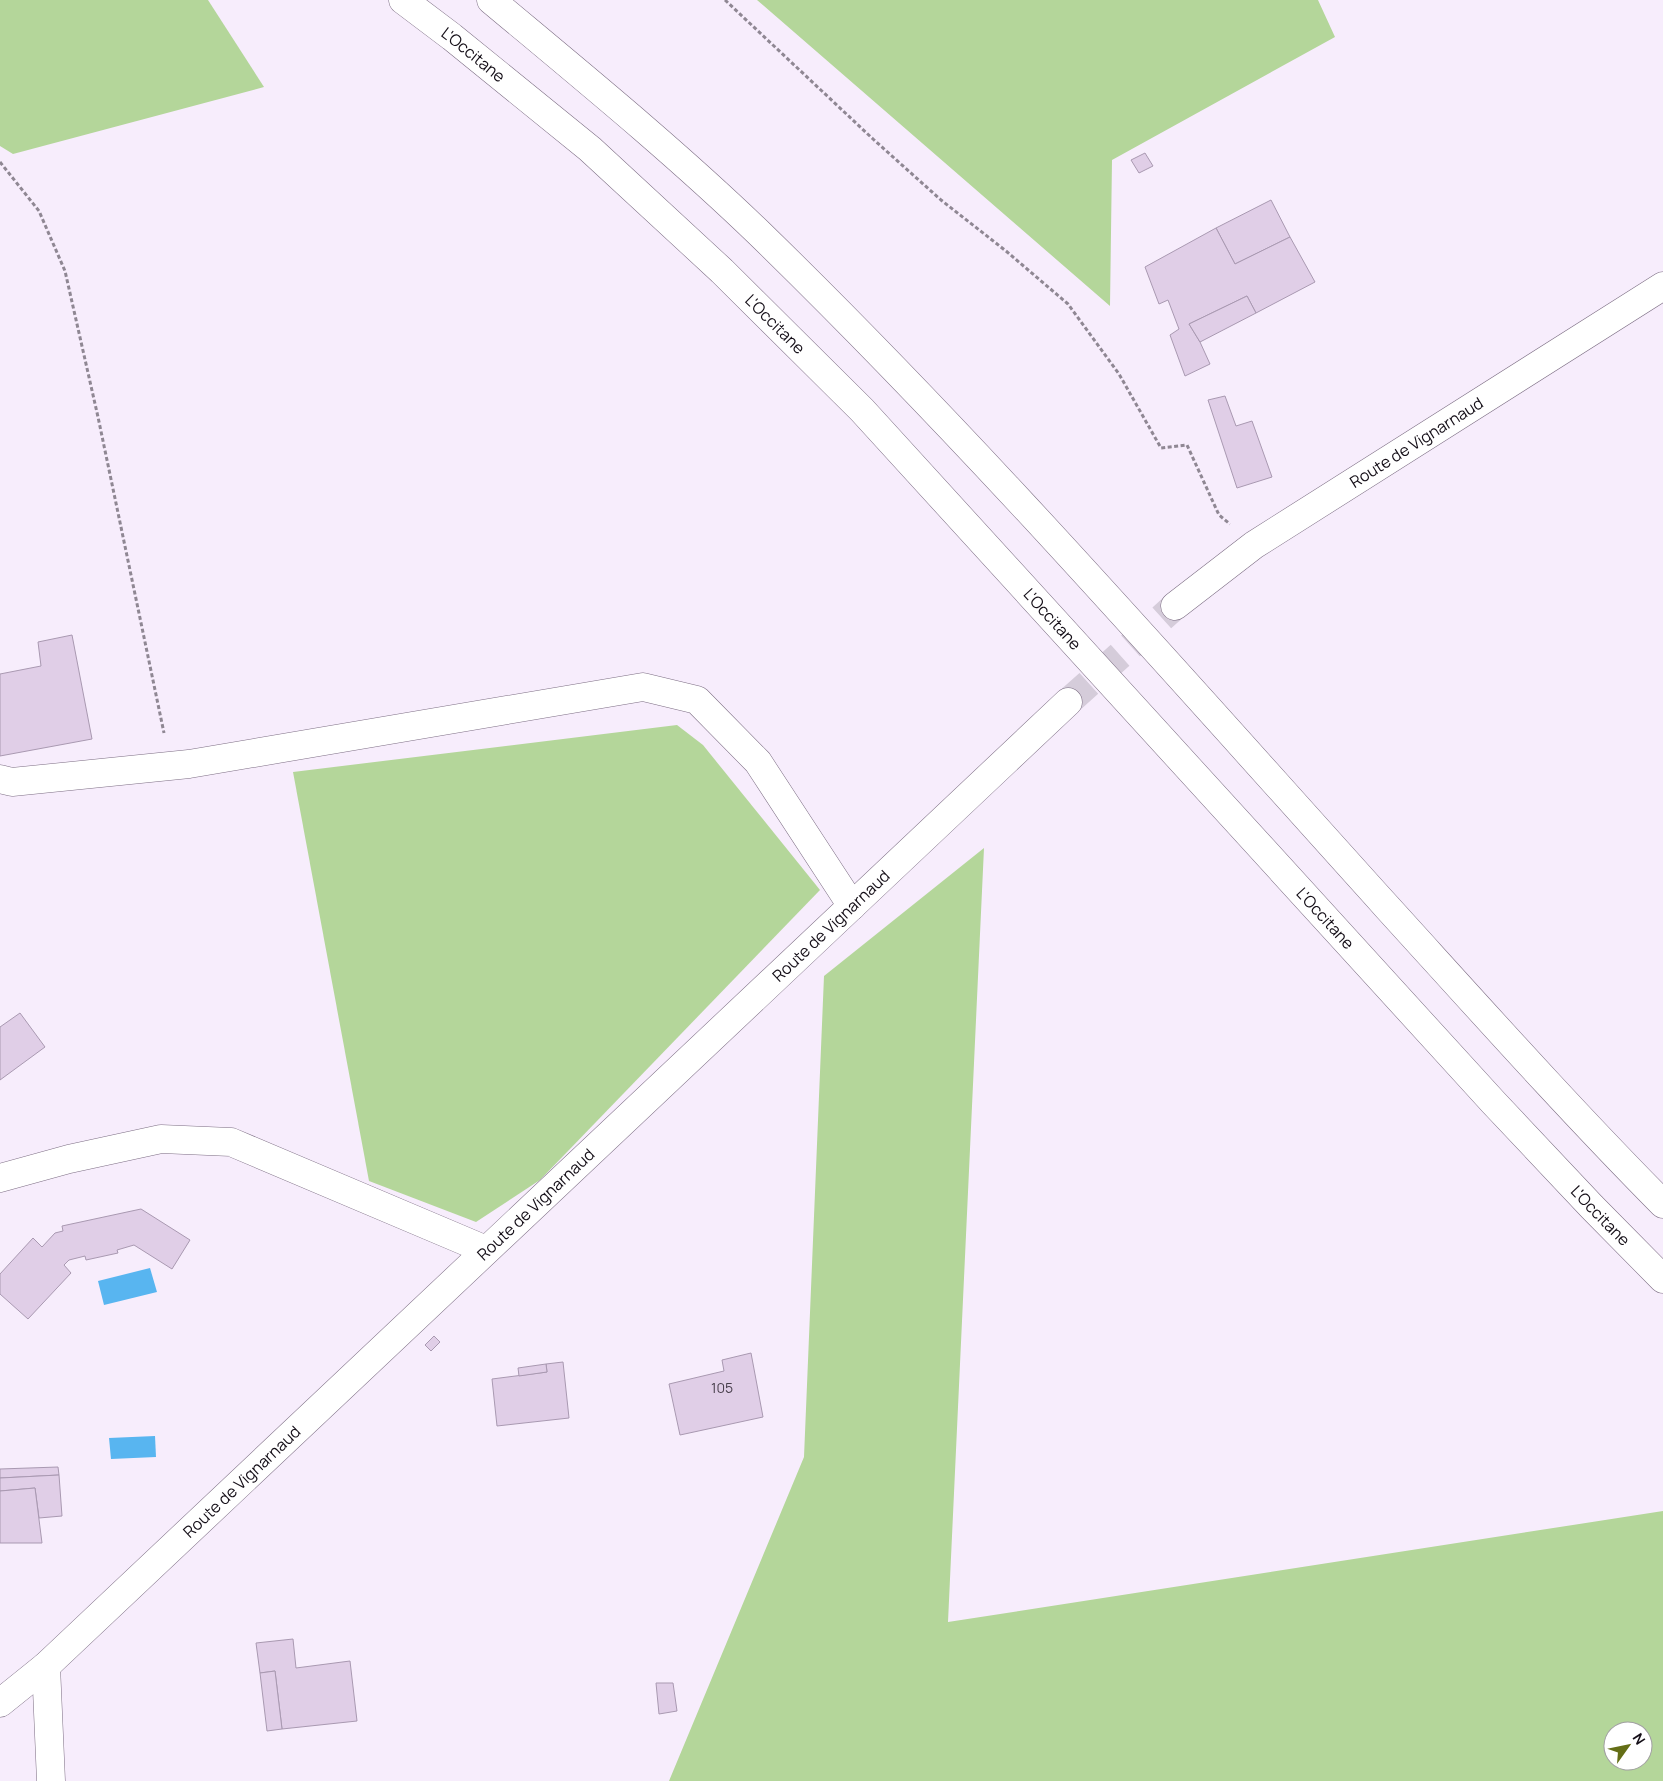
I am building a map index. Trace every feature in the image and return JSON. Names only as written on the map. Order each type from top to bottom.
[{"type":"main road","name":"L'Occitane","points":[[403,0],[452,37],[590,149],[722,271],[862,410],[1494,1102],[1592,1207],[1663,1279]]},
{"type":"main road","points":[[491,0],[624,111],[756,231],[895,369],[1044,528],[1527,1062],[1663,1204]]},
{"type":"main road","name":"Route de Vignarnaud","points":[[1175,606],[1254,546],[1663,286]]},
{"type":"main road","points":[[0,779],[12,782],[171,766],[643,687],[697,700],[758,762],[852,906]]},
{"type":"main road","name":"Route de Vignarnaud","points":[[0,1703],[46,1666],[1068,702]]},
{"type":"main road","points":[[0,1178],[69,1159],[161,1139],[231,1142],[486,1250]]},
{"type":"main road","points":[[46,1666],[51,1781]]},
{"type":"path","points":[[725,0],[809,80],[941,200],[1006,251],[1068,304],[1119,374],[1161,448],[1187,445],[1219,515],[1254,546]]},
{"type":"path","points":[[0,162],[39,211],[65,271],[98,417],[171,766]]},
{"type":"green space","points":[[0,0],[208,0],[264,87],[13,154],[0,146]]},
{"type":"green space","points":[[757,0],[1318,0],[1335,37],[1112,160],[1110,306]]},
{"type":"green space","points":[[677,725],[703,745],[820,890],[540,1180],[476,1222],[369,1181],[293,772]]},
{"type":"green space","points":[[984,848],[948,1622],[1663,1511],[1663,1781],[669,1781],[804,1457],[824,976]]},
{"type":"water","points":[[150,1268],[157,1292],[104,1305],[98,1281]]},
{"type":"water","points":[[155,1436],[156,1457],[111,1459],[109,1438]]},
{"type":"building","points":[[1145,153],[1153,166],[1139,173],[1131,160]]},
{"type":"building","points":[[1271,200],[1290,237],[1235,264],[1216,228]]},
{"type":"building","points":[[1216,228],[1235,264],[1290,237],[1315,282],[1256,313],[1247,296],[1189,324],[1210,364],[1185,376],[1170,335],[1179,329],[1168,300],[1159,304],[1145,267]]},
{"type":"building","points":[[1247,296],[1256,313],[1200,342],[1189,324]]},
{"type":"building","points":[[1225,396],[1236,426],[1252,421],[1272,477],[1237,488],[1208,400]]},
{"type":"building","points":[[72,635],[92,739],[0,756],[0,674],[41,666],[38,642]]},
{"type":"building","points":[[20,1013],[45,1047],[0,1080],[0,1027]]},
{"type":"building","points":[[141,1209],[190,1240],[172,1269],[134,1245],[117,1250],[118,1253],[86,1260],[85,1256],[69,1260],[64,1265],[71,1273],[28,1319],[0,1294],[0,1274],[33,1238],[42,1247],[55,1233],[63,1231],[62,1226]]},
{"type":"building","points":[[434,1336],[440,1342],[431,1351],[425,1345]]},
{"type":"building","points":[[751,1353],[763,1417],[680,1435],[669,1384],[724,1371],[722,1360]]},
{"type":"building","points":[[563,1362],[569,1418],[497,1426],[492,1379],[547,1372],[546,1364]]},
{"type":"building","points":[[546,1364],[547,1372],[519,1376],[518,1368]]},
{"type":"building","points":[[58,1467],[59,1475],[0,1478],[0,1469]]},
{"type":"building","points":[[59,1475],[62,1516],[39,1518],[35,1488],[0,1491],[0,1478]]},
{"type":"building","points":[[35,1488],[42,1543],[0,1543],[0,1491]]},
{"type":"building","points":[[293,1639],[296,1668],[350,1661],[357,1721],[282,1729],[275,1671],[260,1673],[256,1643]]},
{"type":"building","points":[[275,1671],[282,1729],[267,1731],[260,1673]]},
{"type":"building","points":[[656,1683],[673,1683],[677,1711],[659,1714]]},
{"type":"tunnel","points":[[1068,702],[1175,606]]}]
